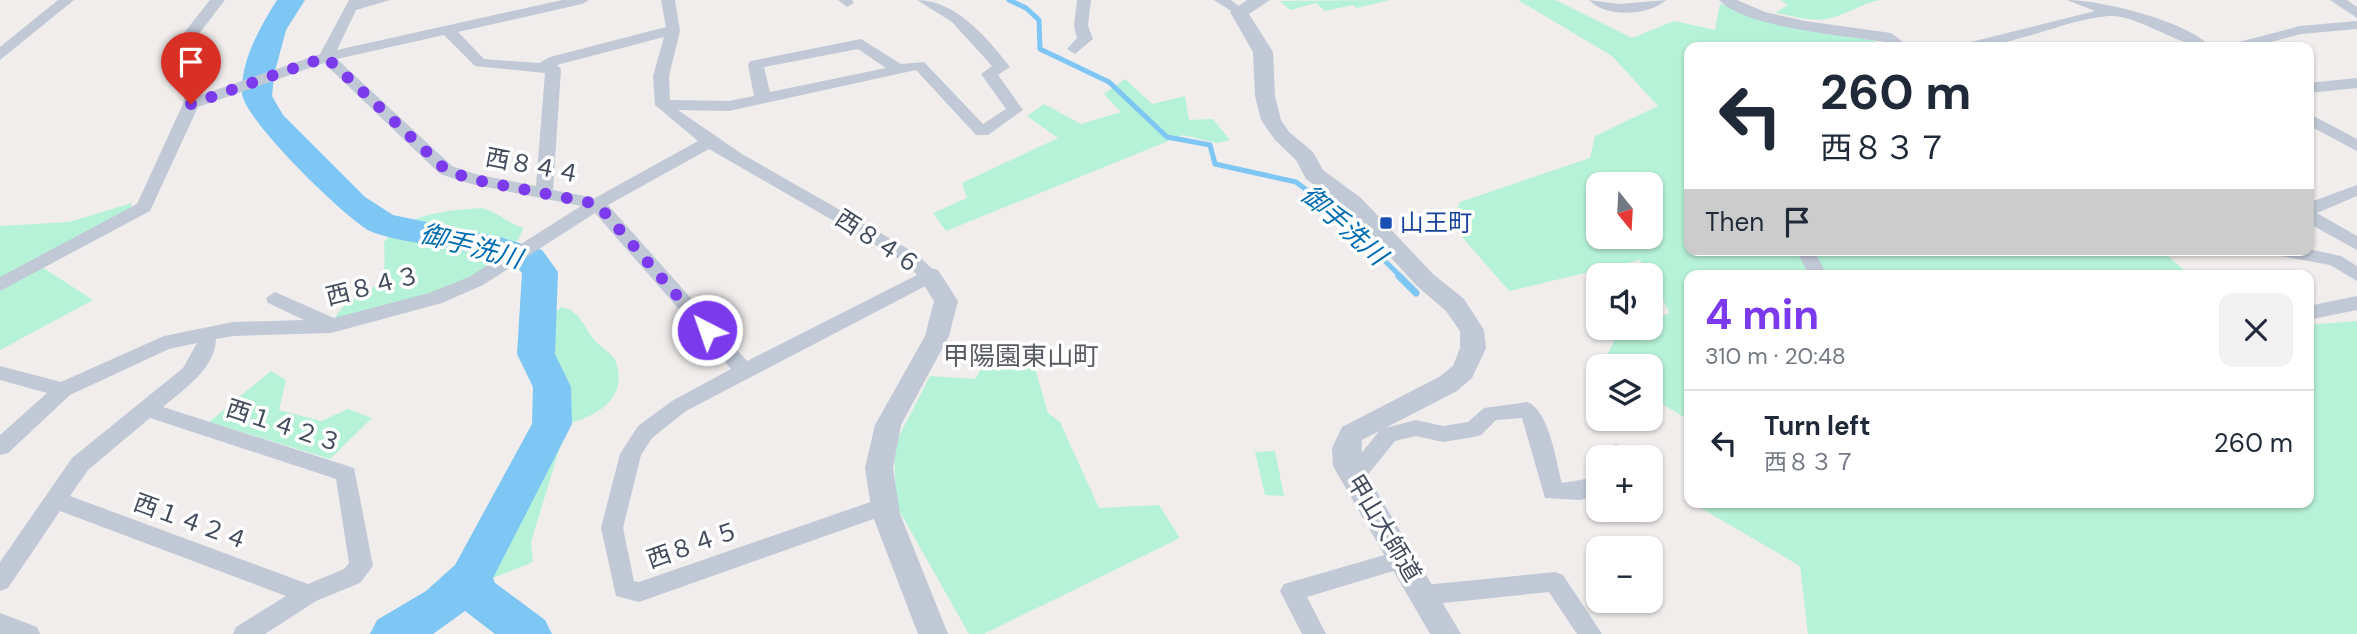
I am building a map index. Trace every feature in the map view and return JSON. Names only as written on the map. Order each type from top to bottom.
[{"type":"street","points":[[0,55],[67,0]]},
{"type":"street","points":[[0,285],[144,207],[191,104],[198,69],[176,54],[218,0]]},
{"type":"street","points":[[326,57],[354,3],[383,0]]},
{"type":"street","points":[[191,104],[258,83],[326,57],[448,31],[563,2],[582,0]]},
{"type":"street","points":[[668,0],[673,30],[658,84],[663,105],[729,106],[919,65],[982,132],[1015,110],[989,74],[1002,67],[957,19],[924,0]]},
{"type":"street","points":[[1075,49],[1085,39],[1081,26],[1084,0]]},
{"type":"street","name":"甲山大師道","points":[[1261,0],[1230,6],[1263,52],[1266,66],[1265,96],[1271,120],[1282,136],[1305,158],[1314,174],[1353,203],[1425,280],[1455,305],[1472,330],[1473,348],[1463,371],[1448,384],[1351,434],[1346,448],[1347,466],[1446,634]]},
{"type":"street","points":[[1596,0],[1616,9],[1644,6],[1659,0]]},
{"type":"street","points":[[1726,0],[1735,7],[1764,16],[1891,38],[1896,42]]},
{"type":"street","points":[[2074,0],[2173,30],[2194,42]]},
{"type":"street","points":[[2337,0],[2357,14]]},
{"type":"street","points":[[1989,42],[2112,12]]},
{"type":"street","points":[[2255,42],[2300,30],[2357,25]]},
{"type":"street","points":[[542,68],[555,60],[673,30]]},
{"type":"street","points":[[448,31],[480,63],[553,69],[544,193]]},
{"type":"street","points":[[763,99],[756,64],[861,44],[898,69]]},
{"type":"street","name":"西８４４","points":[[326,57],[446,170],[471,179],[597,204],[744,372]]},
{"type":"street","points":[[2314,87],[2357,82]]},
{"type":"street","name":"西８４６","points":[[663,105],[673,117],[709,142],[911,258],[930,276],[946,301],[937,336],[888,425],[879,468],[885,506],[933,634]]},
{"type":"street","points":[[2314,121],[2357,146]]},
{"type":"street","name":"西８４３","points":[[0,447],[63,390],[164,343],[233,329],[331,326],[435,298],[475,281],[597,204],[709,142]]},
{"type":"street","points":[[2314,210],[2357,190]]},
{"type":"street","points":[[2314,217],[2357,244]]},
{"type":"street","points":[[2313,256],[2335,260],[2357,275]]},
{"type":"street","points":[[744,372],[930,276]]},
{"type":"street","points":[[275,298],[331,326]]},
{"type":"street","points":[[2314,312],[2357,303]]},
{"type":"street","points":[[0,581],[80,464],[190,373],[206,348],[207,334]]},
{"type":"street","name":"西８４５","points":[[744,372],[679,406],[645,432],[631,454],[612,528],[624,589],[639,592],[885,506]]},
{"type":"street","points":[[0,373],[63,390]]},
{"type":"street","name":"西１４２３","points":[[146,409],[346,474],[361,566],[352,576],[308,594],[244,634]]},
{"type":"street","points":[[1353,477],[1388,435],[1416,428],[1443,433],[1474,429],[1491,413],[1527,410],[1534,420],[1553,492],[1586,488]]},
{"type":"street","name":"西１４２４","points":[[55,500],[308,594]]},
{"type":"street","points":[[1314,634],[1292,591],[1402,559]]},
{"type":"street","points":[[1423,595],[1555,582],[1590,634]]},
{"type":"street","points":[[0,623],[28,634]]},
{"type":"green space","points":[[1389,0],[1357,8],[1353,5],[1325,11],[1316,3],[1290,10],[1280,1]]},
{"type":"green space","points":[[1518,0],[1555,0],[1632,38],[1674,21],[1715,30],[1720,4],[1784,25],[1877,42],[1684,42],[1684,256],[2168,256],[2184,270],[1684,270],[1684,417],[1663,405],[1663,354],[1608,354],[1614,340],[1663,340],[1663,315],[1670,313],[1663,301],[1663,263],[1642,263],[1640,260],[1627,263],[1586,263],[1586,273],[1509,291],[1451,224],[1460,202],[1590,158],[1595,136],[1658,106],[1612,56]]},
{"type":"green space","points":[[1780,0],[1880,0],[1820,20],[1775,13],[1788,5]]},
{"type":"green space","points":[[1125,79],[1152,104],[1185,96],[1189,120],[1213,119],[1230,140],[1218,143],[1183,135],[946,231],[933,213],[967,198],[962,183],[1058,138],[1027,116],[1044,104],[1081,124],[1121,112],[1104,94]]},
{"type":"green space","points":[[132,203],[129,213],[42,267],[93,300],[0,350],[0,226],[69,222]]},
{"type":"green space","points":[[481,208],[523,228],[512,247],[494,263],[441,290],[334,321],[343,307],[374,287],[382,277],[384,242],[394,232],[405,224],[428,215]]},
{"type":"green space","points":[[562,307],[574,312],[595,341],[613,357],[619,373],[618,384],[615,394],[600,410],[567,424],[531,542],[533,562],[483,582],[485,561],[565,409],[562,375],[546,339],[550,315]]},
{"type":"green space","points":[[2357,321],[2357,634],[1808,634],[1800,566],[1701,508],[2314,508],[2314,325]]},
{"type":"green space","points":[[989,355],[1032,358],[1048,413],[1060,422],[1099,508],[1159,505],[1180,538],[984,634],[969,634],[896,505],[894,446],[930,376],[975,379]]},
{"type":"green space","points":[[271,371],[286,380],[279,410],[321,421],[348,409],[372,418],[330,459],[209,422]]},
{"type":"green space","points":[[1275,451],[1284,496],[1265,495],[1255,452]]},
{"type":"waterway","name":"御手洗川","points":[[291,0],[272,30],[259,75],[257,96],[271,120],[353,204],[383,224],[503,249],[530,258],[540,272],[536,354],[552,387],[552,424],[471,578]]},
{"type":"waterway","name":"御手洗川","points":[[1009,0],[1026,8],[1039,20],[1040,49],[1109,82],[1167,137],[1210,145],[1215,164],[1296,182],[1338,214],[1401,277]]},
{"type":"waterway","name":"御手洗川","points":[[1399,276],[1416,293]]},
{"type":"waterway","name":"御手洗川","points":[[393,634],[442,605],[471,578]]},
{"type":"waterway","points":[[471,578],[476,594],[529,634]]},
{"type":"place","name":"山王町","points":[[1386,223]]},
{"type":"district","name":"甲陽園東山町","points":[[1021,356]]},
{"type":"route","points":[[191,104],[326,57],[446,170],[471,179],[597,204],[707,330]]}]
